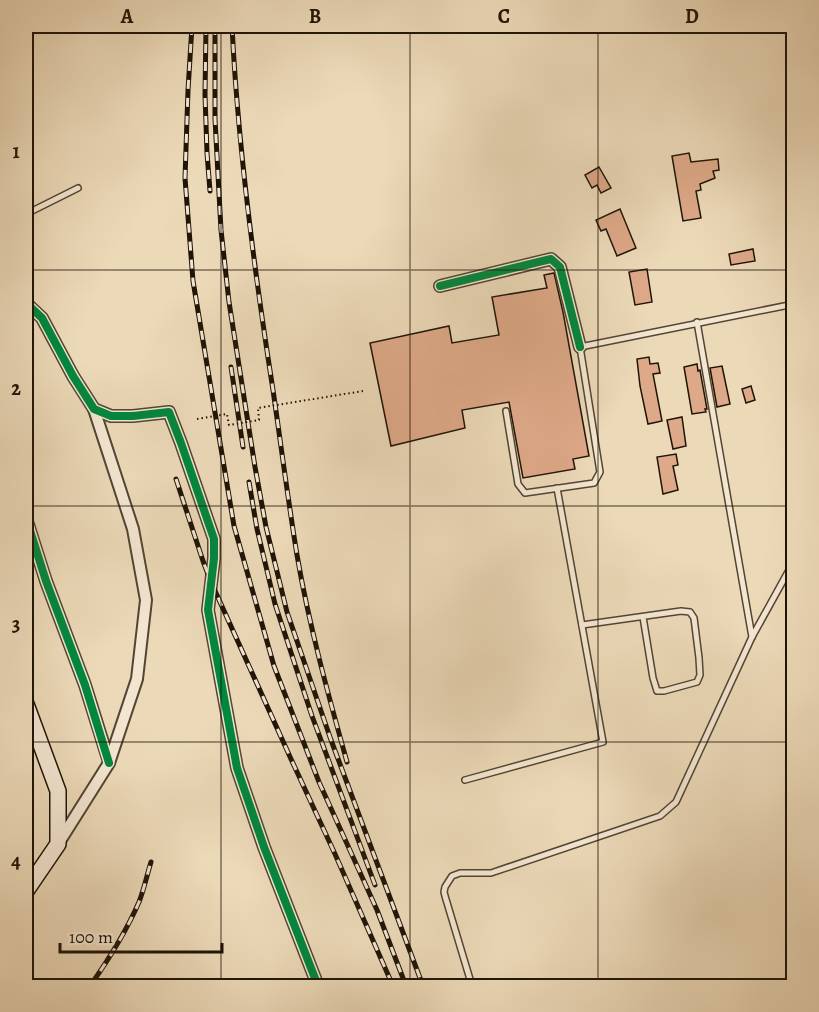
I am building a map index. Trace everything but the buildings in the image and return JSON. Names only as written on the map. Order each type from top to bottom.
[{"type":"street","points":[[440,285],[551,260],[560,267],[580,347]]},
{"type":"street","points":[[26,303],[42,318],[94,410],[133,529],[146,600],[137,679],[110,763],[26,891]]},
{"type":"street","points":[[94,410],[111,416],[169,412],[214,539],[208,610],[237,768],[264,847],[318,987]]},
{"type":"street","points":[[26,518],[110,763]]},
{"type":"street","points":[[26,704],[58,791],[58,844]]},
{"type":"lane","points":[[26,214],[78,188]]},
{"type":"lane","points":[[506,411],[518,484],[525,493],[594,483],[600,472],[580,347],[794,304]]},
{"type":"lane","points":[[697,322],[752,637]]},
{"type":"lane","points":[[465,780],[603,742],[557,488]]},
{"type":"lane","points":[[472,987],[444,892],[452,876],[460,873],[491,873],[660,816],[676,802],[752,637],[794,561]]},
{"type":"lane","points":[[582,625],[681,611],[690,612],[693,614],[699,658],[700,675],[697,682],[664,691],[657,690],[652,678],[643,617]]},
{"type":"path","points":[[197,419],[227,414],[229,425],[260,420],[258,408],[363,391]]},
{"type":"railway","points":[[192,26],[185,178],[193,281],[234,526],[274,666],[319,782],[377,910],[406,986]]},
{"type":"railway","points":[[206,26],[205,95],[210,191]]},
{"type":"railway","points":[[215,26],[215,119],[221,230],[229,302],[266,527],[287,612],[331,740],[423,986]]},
{"type":"railway","points":[[232,26],[238,117],[259,299],[294,534],[313,633],[347,762]]},
{"type":"railway","points":[[231,367],[243,447]]},
{"type":"railway","points":[[176,479],[211,582],[393,986]]},
{"type":"railway","points":[[249,482],[257,529],[275,604],[312,716],[375,885]]},
{"type":"railway","points":[[90,986],[117,945],[134,913],[151,862]]},
{"type":"cycle path","points":[[440,286],[551,259],[560,267],[580,347]]},
{"type":"cycle path","points":[[26,303],[42,318],[73,376],[94,409],[111,416],[169,412],[214,539],[208,610],[237,768],[264,847],[318,986]]},
{"type":"cycle path","points":[[26,518],[46,581],[85,685],[109,763]]}]
